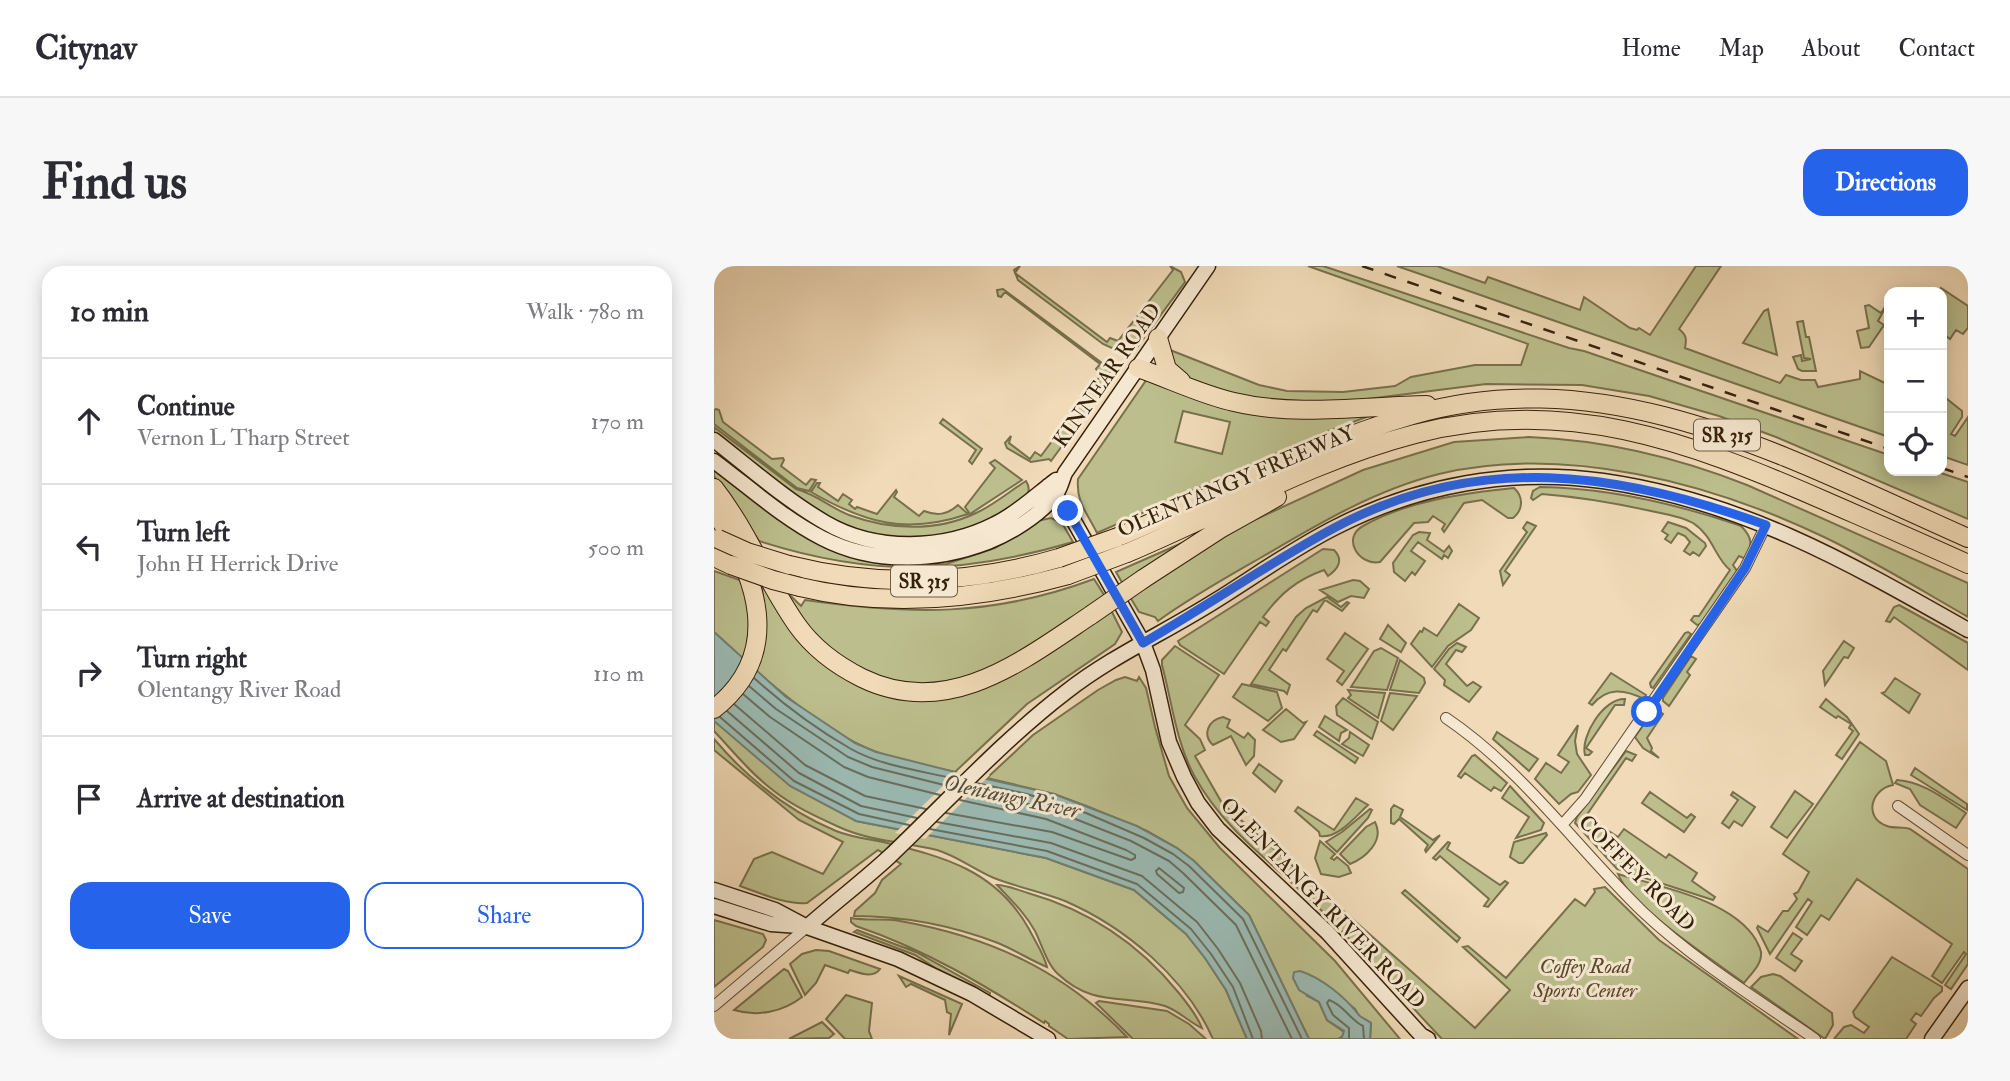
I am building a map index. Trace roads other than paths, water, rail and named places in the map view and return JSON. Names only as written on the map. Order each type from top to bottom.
[{"type":"highway","points":[[1158,338],[1167,369],[1194,388]]},
{"type":"highway","points":[[1138,368],[1232,402],[1273,409],[1318,410],[1365,406],[1469,404]]},
{"type":"highway","name":"OLENTANGY FREEWAY","points":[[716,538],[747,552],[789,565],[860,578],[944,580],[1006,572],[1087,550],[1300,455],[1361,431],[1415,415],[1469,404],[1552,399],[1596,402],[1706,427],[1795,462],[1968,538]]},
{"type":"highway","name":"OLENTANGY FREEWAY","points":[[714,557],[773,580],[800,587],[880,598],[945,598],[986,594],[1068,575],[1127,553],[1307,472],[1367,449],[1416,433],[1468,423],[1516,419],[1590,423],[1628,429],[1720,457],[1968,564]]},
{"type":"highway","points":[[714,488],[732,511],[786,607],[811,643],[843,668],[876,685],[898,691],[919,692],[957,689],[989,679],[1023,660],[1220,529],[1367,449]]},
{"type":"highway","points":[[714,510],[739,555],[753,589],[758,614],[757,638],[751,662],[740,683],[714,709]]},
{"type":"street","name":"KINNEAR ROAD","points":[[1052,491],[1208,266]]},
{"type":"street","points":[[714,440],[827,524],[854,536],[886,543],[917,544],[965,537],[998,523],[1052,491]]},
{"type":"street","points":[[714,461],[796,523],[824,539],[855,550],[884,556],[944,556],[972,548],[1012,530],[1052,491]]},
{"type":"street","points":[[714,1006],[885,860],[1010,741],[1068,691],[1336,527],[1389,503],[1452,484],[1517,477],[1603,481],[1685,498],[1766,525],[1854,565],[1968,630]]},
{"type":"street","name":"OLENTANGY RIVER ROAD","points":[[1052,491],[1076,524],[1143,643],[1152,665],[1175,757],[1189,789],[1206,814],[1228,840],[1328,933],[1424,1038]]},
{"type":"street","points":[[1562,825],[1602,775],[1745,568],[1766,525]]},
{"type":"street","name":"COFFEY ROAD","points":[[1446,718],[1502,761],[1618,887],[1670,936],[1815,1039]]},
{"type":"street","points":[[1898,806],[1968,855]]},
{"type":"street","points":[[714,890],[775,910],[807,927]]},
{"type":"street","points":[[714,906],[771,924],[807,927],[848,939],[935,975],[1048,1039]]},
{"type":"street","points":[[1933,1039],[1968,988]]},
{"type":"water","name":"Olentangy River","points":[[714,632],[786,697],[855,743],[876,752],[1054,794],[1137,826],[1177,848],[1249,915],[1309,1039],[1247,1039],[1226,990],[1205,958],[1186,934],[1134,890],[1046,858],[856,821],[790,786],[714,721]]},
{"type":"water","points":[[1300,971],[1317,978],[1371,1023],[1370,1039],[1338,1039],[1344,1031],[1327,1020],[1319,1002],[1299,990],[1293,978],[1294,972]]},
{"type":"railway","points":[[1362,266],[1884,447]]},
{"type":"railway","points":[[1947,470],[1968,477]]},
{"type":"park label","name":"Coffey Road Sports Center","points":[[1585,978]]}]
